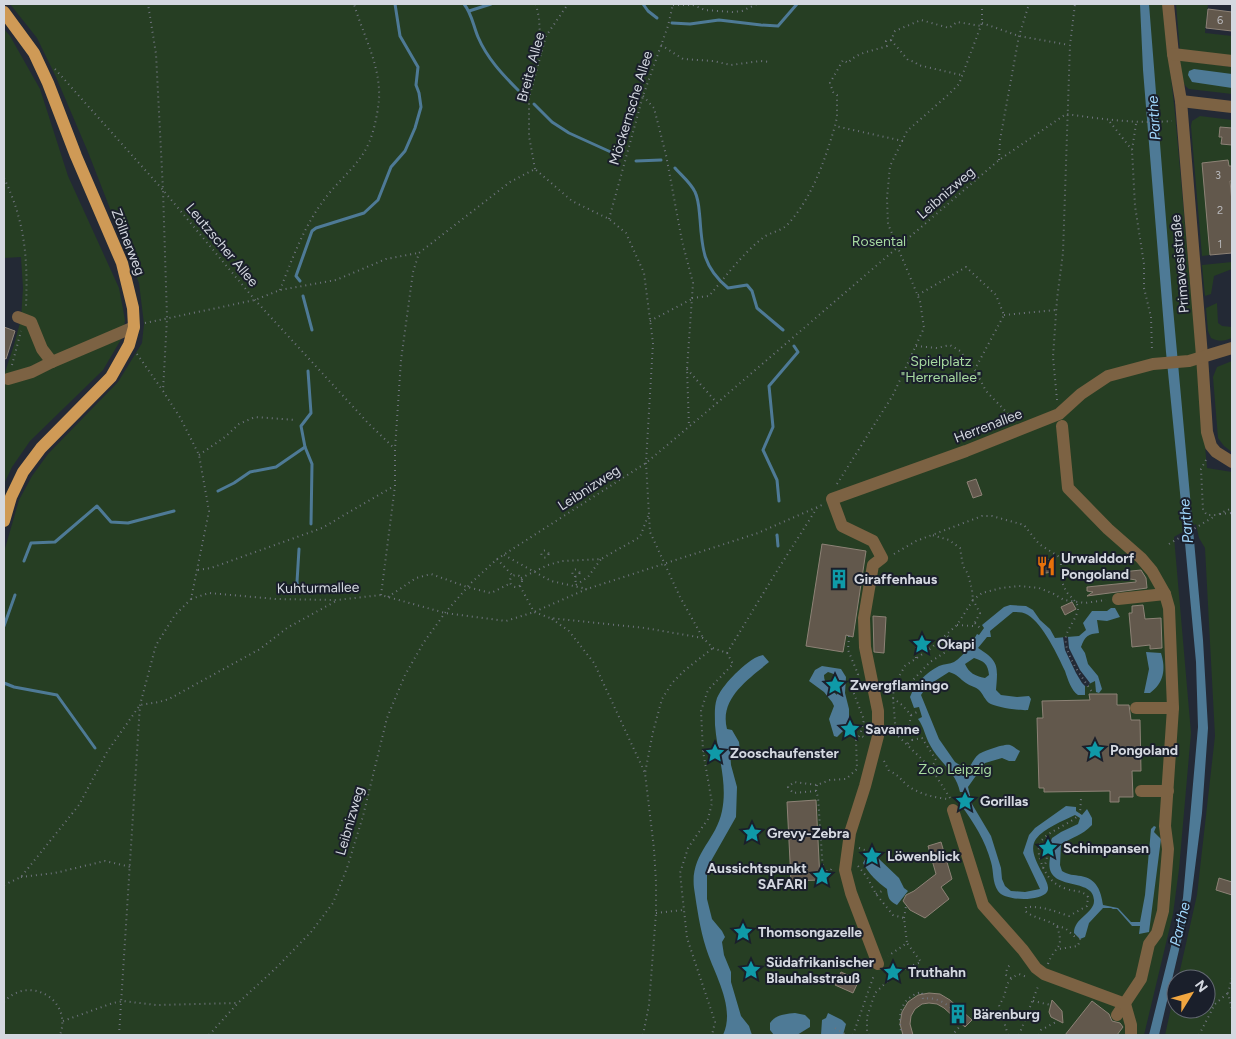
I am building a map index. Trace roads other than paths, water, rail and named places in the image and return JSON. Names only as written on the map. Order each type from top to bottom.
[{"type":"main road","name":"Zöllnerweg","points":[[4,12],[34,53],[48,83],[76,156],[122,263],[129,286],[134,327],[129,345],[111,377],[41,448],[23,472],[11,497],[4,521]]},
{"type":"street","name":"Primavesistraße","points":[[1168,4],[1173,54],[1181,101],[1207,432],[1211,446],[1216,452],[1232,462]]},
{"type":"street","points":[[1173,54],[1232,62]]},
{"type":"street","points":[[1181,101],[1232,107]]},
{"type":"street","points":[[21,318],[30,322],[42,349],[52,362]]},
{"type":"street","points":[[8,379],[32,372],[134,327]]},
{"type":"street","name":"Herrenallee","points":[[878,964],[851,893],[845,870],[850,833],[878,736],[878,711],[865,647],[864,618],[873,565],[886,557],[873,541],[842,526],[834,504],[1020,429],[1061,420],[1081,394],[1108,376],[1157,364],[1189,361],[1232,348]]},
{"type":"street","points":[[1061,420],[1068,488],[1108,529],[1141,558],[1152,571],[1169,608],[1174,708],[1165,826],[1168,849],[1163,910],[1157,932],[1149,944],[1141,979],[1117,1014]]},
{"type":"street","points":[[1118,599],[1164,594]]},
{"type":"street","points":[[1136,708],[1174,708]]},
{"type":"street","points":[[1141,791],[1168,791]]},
{"type":"street","points":[[951,804],[983,905],[1024,950],[1036,968],[1038,977],[1125,1004]]},
{"type":"street","points":[[1125,1004],[1131,1025],[1131,1035]]},
{"type":"water","name":"Parthe","points":[[1140,4],[1149,4],[1173,308],[1203,640],[1208,728],[1202,813],[1191,899],[1175,969],[1166,969],[1166,1005],[1159,1035],[1149,1035],[1183,898],[1198,727],[1196,662],[1166,352],[1143,70]]},
{"type":"water","points":[[1194,69],[1232,74],[1232,88],[1192,82],[1188,75],[1189,71]]},
{"type":"water","points":[[1010,605],[1026,606],[1033,610],[1050,629],[1055,638],[1079,636],[1086,630],[1083,623],[1092,611],[1107,611],[1115,608],[1120,617],[1107,621],[1097,620],[1099,633],[1087,636],[1081,647],[1088,664],[1098,676],[1102,689],[1099,693],[1096,692],[1095,681],[1085,686],[1085,695],[1078,695],[1073,690],[1054,649],[1039,625],[1026,614],[1013,612],[990,631],[991,637],[987,637],[978,648],[990,657],[996,665],[996,690],[1001,695],[1029,696],[1031,699],[1028,710],[992,704],[988,702],[978,689],[949,672],[927,686],[921,695],[939,739],[955,762],[966,769],[979,754],[994,748],[1008,745],[1020,751],[1015,761],[1002,758],[985,763],[968,787],[972,804],[991,836],[1001,868],[1002,879],[1005,886],[1011,891],[1025,892],[1040,889],[1023,853],[1029,835],[1035,828],[1066,806],[1076,807],[1076,811],[1082,815],[1087,809],[1092,818],[1092,825],[1081,834],[1061,844],[1060,865],[1062,871],[1091,880],[1099,890],[1103,905],[1118,908],[1131,922],[1140,922],[1145,895],[1151,829],[1154,826],[1156,827],[1154,832],[1161,839],[1149,932],[1139,934],[1140,926],[1132,926],[1117,909],[1103,908],[1089,923],[1085,937],[1080,939],[1074,933],[1077,923],[1093,905],[1092,893],[1087,888],[1061,881],[1054,876],[1050,869],[1050,846],[1052,838],[1078,824],[1080,818],[1075,815],[1044,831],[1036,839],[1033,846],[1036,861],[1047,882],[1047,892],[1030,899],[1022,899],[1007,897],[998,891],[989,854],[975,825],[961,805],[967,804],[965,792],[960,792],[955,779],[930,745],[918,719],[922,717],[919,707],[914,708],[910,697],[918,683],[934,669],[958,659],[977,634],[979,635],[984,628],[982,625],[1004,607]],"holes":[[[974,658],[983,662],[988,668],[989,675],[985,678],[968,670],[965,664]]]},
{"type":"water","points":[[1146,652],[1161,653],[1163,665],[1161,680],[1150,693],[1144,693],[1149,669]]},
{"type":"water","points":[[763,655],[769,662],[745,682],[727,708],[727,729],[732,730],[739,742],[740,752],[733,750],[730,752],[731,765],[737,787],[736,817],[711,861],[707,873],[707,899],[712,919],[725,937],[722,942],[724,955],[731,972],[731,982],[741,1016],[749,1026],[752,1035],[723,1035],[727,1013],[725,1002],[702,933],[694,888],[694,876],[700,857],[719,822],[724,800],[723,779],[715,725],[717,698],[735,674],[751,660]]},
{"type":"water","points":[[822,666],[841,669],[846,677],[845,693],[849,709],[849,725],[837,737],[834,736],[829,719],[834,706],[832,702],[824,692],[809,681],[815,670]],"holes":[[[828,672],[832,673],[839,680],[837,695],[828,686],[824,678],[824,675]]]},
{"type":"water","points":[[866,858],[876,861],[878,858],[899,878],[904,888],[908,891],[897,905],[889,899],[887,889],[865,867],[863,863]]},
{"type":"water","points":[[795,1013],[805,1015],[810,1020],[810,1027],[797,1035],[774,1035],[770,1030],[772,1020],[781,1015]]},
{"type":"water","points":[[828,1013],[846,1024],[843,1035],[821,1035],[822,1020],[826,1018]]},
{"type":"waterway","points":[[300,281],[296,276],[312,231],[316,228],[364,213],[378,200],[391,167],[405,151],[415,128],[421,107],[416,85],[418,67],[400,36],[395,4]]},
{"type":"waterway","points":[[464,4],[490,59],[518,90]]},
{"type":"waterway","points":[[469,11],[491,4]]},
{"type":"waterway","points":[[643,4],[657,18]]},
{"type":"waterway","points":[[672,23],[690,24],[719,20],[778,26],[797,4]]},
{"type":"waterway","points":[[534,104],[552,122],[569,133],[613,153]]},
{"type":"waterway","points":[[636,161],[661,160]]},
{"type":"waterway","points":[[675,168],[691,185],[696,195],[699,205],[703,248],[713,273],[728,288],[747,285],[752,291],[757,308],[783,330]]},
{"type":"waterway","points":[[303,296],[312,330]]},
{"type":"waterway","points":[[779,501],[777,480],[763,450],[773,427],[769,386],[798,352],[794,346]]},
{"type":"waterway","points":[[308,371],[311,413],[301,426],[305,447],[312,464],[311,524]]},
{"type":"waterway","points":[[218,491],[250,472],[276,467],[305,447]]},
{"type":"waterway","points":[[24,561],[31,543],[55,542],[97,506],[111,522],[128,523],[174,511]]},
{"type":"waterway","points":[[777,535],[778,546]]},
{"type":"waterway","points":[[299,549],[297,582],[299,591]]},
{"type":"waterway","points":[[4,626],[15,595]]},
{"type":"waterway","points":[[4,683],[14,687],[57,695],[95,748]]},
{"type":"place","name":"Urwalddorf Pongoland","points":[[1046,566]]},
{"type":"place","name":"Giraffenhaus","points":[[839,579]]},
{"type":"place","name":"Okapi","points":[[922,644]]},
{"type":"place","name":"Zwergflamingo","points":[[835,685]]},
{"type":"place","name":"Savanne","points":[[850,729]]},
{"type":"place","name":"Pongoland","points":[[1095,750]]},
{"type":"place","name":"Zooschaufenster","points":[[715,753]]},
{"type":"place","name":"Gorillas","points":[[965,801]]},
{"type":"place","name":"Grevy-Zebra","points":[[752,833]]},
{"type":"place","name":"Schimpansen","points":[[1048,848]]},
{"type":"place","name":"Löwenblick","points":[[872,856]]},
{"type":"place","name":"Aussichtspunkt SAFARI","points":[[822,876]]},
{"type":"place","name":"Thomsongazelle","points":[[743,932]]},
{"type":"place","name":"Südafrikanischer Blauhalsstrauß","points":[[751,970]]},
{"type":"place","name":"Truthahn","points":[[893,972]]},
{"type":"place","name":"Bärenburg","points":[[958,1014]]},
{"type":"park label","name":"Rosental","points":[[879,241]]},
{"type":"park label","name":"Spielplatz \"Herrenallee\"","points":[[941,370]]},
{"type":"park label","name":"Zoo Leipzig","points":[[955,769]]}]
